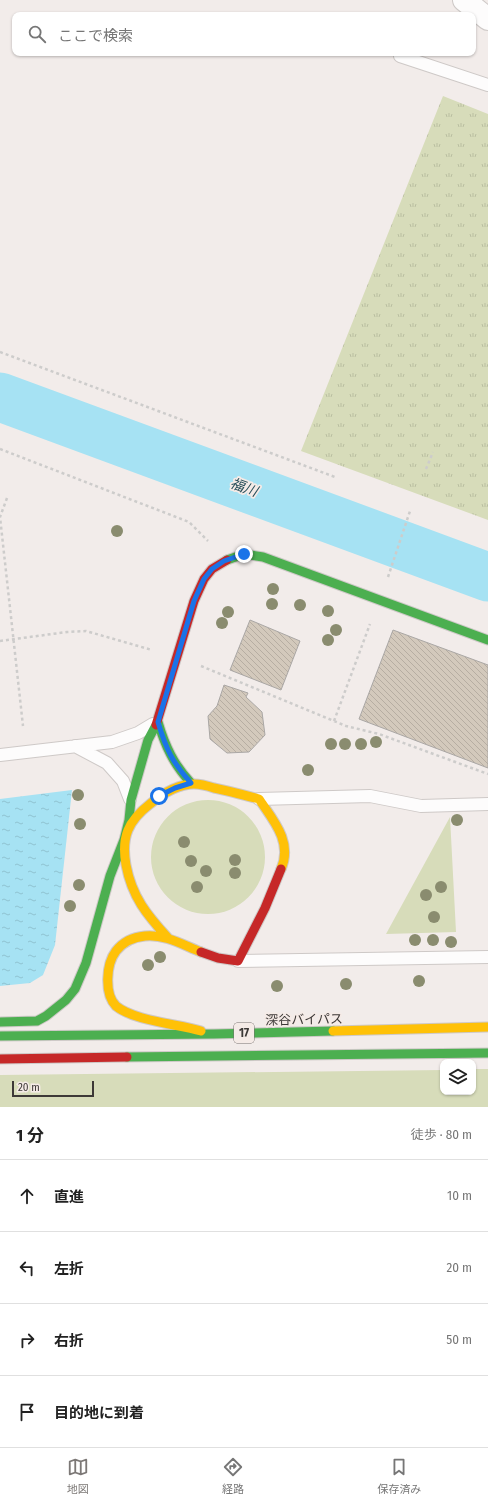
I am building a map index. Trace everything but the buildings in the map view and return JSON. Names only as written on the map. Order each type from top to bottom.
[{"type":"main road","points":[[168,938],[152,920],[136,897],[130,880],[124,840],[129,820],[131,800],[148,740],[158,722],[194,601],[204,579],[212,569],[224,561],[244,554],[263,557],[488,640]]},
{"type":"main road","points":[[158,722],[163,741],[171,759],[191,783]]},
{"type":"main road","points":[[0,1022],[37,1020],[46,1016],[66,1000],[75,989],[86,963],[110,876],[133,821],[140,812],[159,796],[175,788],[191,783],[223,789],[259,799],[280,830],[285,846],[284,865],[265,908],[238,961],[225,960],[211,956],[168,938],[145,936],[118,947],[112,957],[108,983],[112,1000],[117,1006],[152,1020],[214,1034]]},
{"type":"main road","name":"深谷バイパス","points":[[0,1036],[214,1034],[488,1027]]},
{"type":"main road","name":"17","points":[[0,1059],[488,1053]]},
{"type":"street","points":[[464,0],[488,19]]},
{"type":"lane","points":[[400,56],[488,85]]},
{"type":"lane","points":[[0,755],[112,742],[138,733],[158,722]]},
{"type":"lane","points":[[75,746],[107,763],[123,781],[131,800]]},
{"type":"lane","points":[[259,799],[370,796],[421,806],[488,804]]},
{"type":"lane","points":[[238,961],[488,958]]},
{"type":"path","points":[[0,352],[335,477]]},
{"type":"path","points":[[0,449],[189,522],[202,533],[224,561]]},
{"type":"path","points":[[426,470],[433,452]]},
{"type":"path","points":[[7,498],[0,517],[23,726]]},
{"type":"path","points":[[388,578],[410,512]]},
{"type":"path","points":[[334,721],[372,620]]},
{"type":"path","points":[[0,640],[86,631],[159,652]]},
{"type":"path","points":[[200,665],[346,726],[379,734],[488,774]]},
{"type":"green space","points":[[443,96],[488,114],[488,520],[301,451]]},
{"type":"green space","points":[[208,800],[230,805],[248,817],[260,835],[265,857],[260,879],[248,897],[230,909],[208,914],[186,909],[168,897],[156,879],[151,857],[156,835],[168,817],[186,805]]},
{"type":"green space","points":[[450,817],[456,932],[386,934]]},
{"type":"green space","points":[[476,1069],[488,1069],[488,1107],[0,1107],[0,1075],[440,1070],[440,1095],[476,1095]]},
{"type":"water","points":[[72,790],[55,945],[43,975],[30,983],[0,986],[0,799]]},
{"type":"waterway","name":"福川","points":[[0,397],[488,577]]},
{"type":"traffic: fast","points":[[227,560],[244,554],[263,557],[488,640]]},
{"type":"traffic: fast","points":[[158,722],[171,755],[191,783]]},
{"type":"traffic: fast","points":[[0,1022],[37,1021],[46,1016],[66,1000],[75,989],[86,963],[110,876],[124,840],[129,820],[131,800],[148,740],[156,725]]},
{"type":"traffic: fast","points":[[0,1036],[214,1034],[333,1031]]},
{"type":"traffic: fast","points":[[127,1057],[488,1053]]},
{"type":"traffic: slow","points":[[168,938],[153,921],[136,896],[126,865],[125,855],[126,838],[131,823],[142,810],[165,793],[188,784],[196,784],[259,799],[275,823],[283,841],[285,850],[281,869]]},
{"type":"traffic: slow","points":[[201,952],[167,938],[145,936],[129,940],[119,948],[110,963],[108,971],[108,987],[112,1001],[116,1006],[124,1011],[145,1019],[201,1031]]},
{"type":"traffic: slow","points":[[333,1031],[488,1027]]},
{"type":"traffic: jam","points":[[156,725],[194,601],[204,579],[212,569],[227,560]]},
{"type":"traffic: jam","points":[[201,952],[218,958],[238,961],[265,908],[281,869]]},
{"type":"traffic: jam","points":[[0,1059],[127,1057]]},
{"type":"route","points":[[159,796],[175,788],[191,783],[171,759],[163,741],[158,722],[176,657],[194,601],[204,579],[212,569],[224,561],[244,554]]}]
